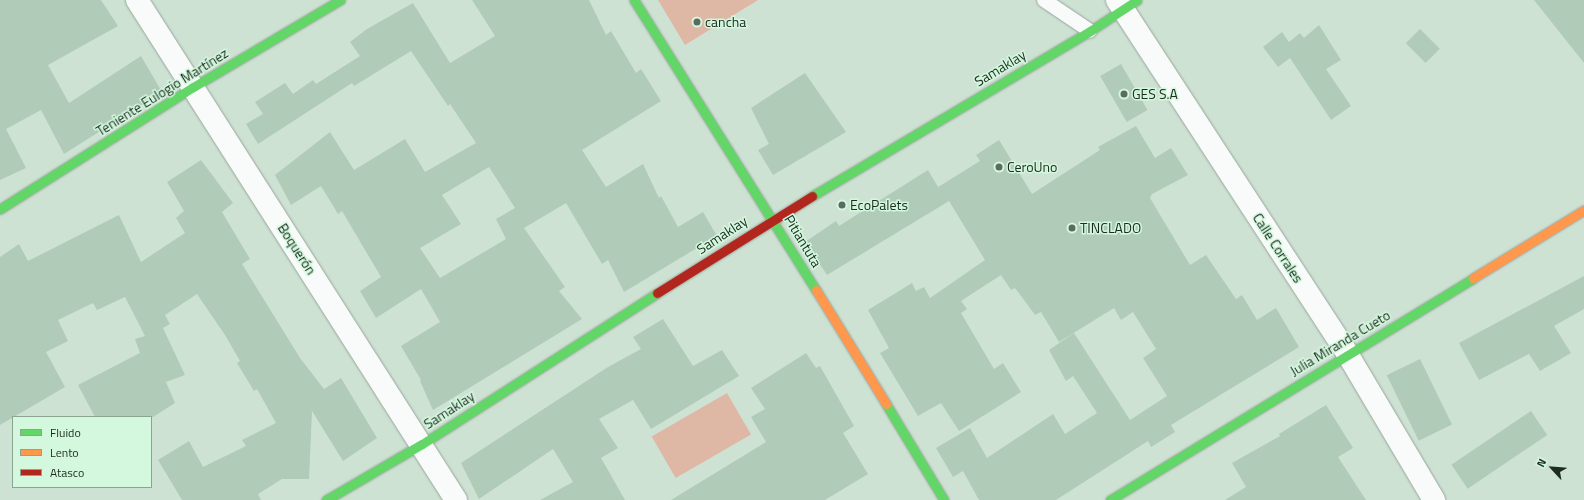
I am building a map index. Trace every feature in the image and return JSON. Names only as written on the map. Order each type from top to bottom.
[{"type":"street","name":"Boquerón","points":[[137,0],[422,444],[456,500]]},
{"type":"street","name":"Teniente Eulogio Martínez","points":[[0,209],[193,87],[340,0]]},
{"type":"street","name":"Pitiantuta","points":[[634,0],[773,219],[944,500]]},
{"type":"street","name":"Samaklay","points":[[326,500],[422,444],[773,219],[1090,31],[1125,3]]},
{"type":"street","name":"Calle Corrales","points":[[1125,3],[1348,355],[1434,500]]},
{"type":"street","name":"Julia Miranda Cueto","points":[[1110,500],[1584,210]]},
{"type":"lane","points":[[1044,0],[1090,31]]},
{"type":"shaded area","name":"cancha","points":[[658,0],[758,0],[685,45]]},
{"type":"shaded area","points":[[727,393],[751,435],[676,478],[652,436]]},
{"type":"building","points":[[0,0],[101,0],[118,26],[48,65],[69,103],[141,56],[162,92],[64,154],[41,110],[6,129],[26,168],[0,180]]},
{"type":"building","points":[[472,0],[589,0],[606,35],[611,31],[636,73],[641,69],[661,101],[582,150],[606,187],[643,164],[659,198],[661,196],[678,227],[703,212],[717,236],[624,292],[608,260],[602,264],[566,203],[524,228],[565,287],[559,291],[582,319],[433,410],[420,381],[421,380],[401,346],[440,322],[421,289],[376,318],[360,291],[381,277],[342,211],[338,214],[321,186],[291,205],[275,175],[330,132],[354,170],[405,139],[425,172],[476,143],[450,104],[448,106],[411,51],[354,86],[352,83],[258,144],[246,124],[263,114],[255,102],[285,83],[293,94],[313,80],[316,84],[360,56],[350,42],[367,29],[413,3],[450,63],[495,36]],"holes":[[[489,167],[515,208],[496,219],[506,239],[440,278],[420,248],[461,224],[442,195]]]},
{"type":"building","points":[[1534,0],[1584,0],[1584,63]]},
{"type":"building","points":[[1319,25],[1341,60],[1326,69],[1351,106],[1331,120],[1290,58],[1278,67],[1263,47],[1282,32],[1289,42],[1300,33],[1304,38]]},
{"type":"building","points":[[1420,29],[1440,49],[1426,63],[1406,43]]},
{"type":"building","name":"GES S.A","points":[[1121,64],[1148,110],[1127,122],[1100,76]]},
{"type":"building","points":[[805,73],[846,132],[773,175],[758,150],[769,144],[751,108]]},
{"type":"building","points":[[1136,126],[1155,158],[1171,148],[1188,175],[1152,194],[1150,198],[1190,265],[1206,255],[1236,299],[1242,295],[1257,320],[1276,308],[1299,347],[1171,425],[1175,432],[1151,447],[1148,441],[1056,500],[979,500],[963,471],[953,477],[936,448],[970,428],[987,458],[1053,414],[1065,434],[1097,413],[1073,376],[1066,381],[1049,350],[1074,333],[1130,420],[1167,396],[1143,358],[1156,349],[1133,312],[1121,320],[1114,308],[1059,342],[1041,312],[1035,315],[1015,288],[1011,290],[1001,275],[961,301],[967,309],[961,313],[994,369],[1003,363],[1021,392],[959,431],[941,403],[918,416],[880,353],[889,348],[868,310],[912,283],[916,291],[924,287],[930,298],[985,260],[949,201],[827,275],[805,242],[836,221],[839,226],[928,170],[938,187],[980,161],[976,155],[999,140],[1032,194],[1100,150],[1098,147]]},
{"type":"building","points":[[201,160],[233,203],[222,212],[250,259],[242,264],[300,358],[324,389],[341,378],[377,438],[343,461],[312,411],[309,479],[282,479],[258,494],[261,500],[182,500],[158,460],[189,441],[203,467],[246,446],[242,440],[276,423],[257,389],[254,391],[237,363],[240,361],[225,335],[197,294],[165,315],[170,324],[163,328],[185,375],[166,382],[175,403],[153,417],[94,416],[78,385],[140,353],[135,339],[145,336],[125,297],[97,310],[93,303],[58,320],[68,341],[46,352],[65,387],[15,416],[12,416],[12,418],[0,425],[0,257],[19,244],[28,261],[119,215],[141,262],[185,233],[176,218],[184,211],[167,182]]},
{"type":"building","points":[[1584,276],[1584,309],[1554,326],[1571,353],[1540,371],[1529,354],[1479,380],[1459,343]]},
{"type":"building","points":[[663,319],[693,366],[722,350],[739,376],[651,429],[633,400],[599,419],[618,448],[601,458],[625,500],[540,500],[573,482],[553,449],[479,499],[461,463],[608,367],[641,349],[633,337]]},
{"type":"building","points":[[806,353],[816,368],[820,366],[854,426],[843,433],[868,474],[825,500],[671,500],[766,442],[751,417],[765,409],[751,388]]},
{"type":"building","points":[[1420,359],[1452,425],[1419,441],[1387,375]]},
{"type":"building","points":[[1326,405],[1353,448],[1338,457],[1366,500],[1225,500],[1246,487],[1232,463],[1280,436],[1279,434]]},
{"type":"building","points":[[1531,411],[1547,435],[1468,489],[1451,465]]},
{"type":"traffic: fast","points":[[0,209],[193,87],[340,0]]},
{"type":"traffic: fast","points":[[634,0],[816,290]]},
{"type":"traffic: fast","points":[[812,196],[1090,31],[1137,0]]},
{"type":"traffic: fast","points":[[1110,500],[1473,278]]},
{"type":"traffic: fast","points":[[326,500],[422,444],[657,293]]},
{"type":"traffic: fast","points":[[886,404],[944,500]]},
{"type":"traffic: slow","points":[[1473,278],[1584,210]]},
{"type":"traffic: slow","points":[[816,290],[886,404]]},
{"type":"traffic: jam","points":[[657,293],[812,196]]},
{"type":"place","name":"cancha","points":[[697,22]]},
{"type":"place","name":"GES S.A","points":[[1124,94]]},
{"type":"place","name":"CeroUno","points":[[999,167]]},
{"type":"place","name":"EcoPalets","points":[[842,205]]},
{"type":"place","name":"TINCLADO","points":[[1072,228]]}]
